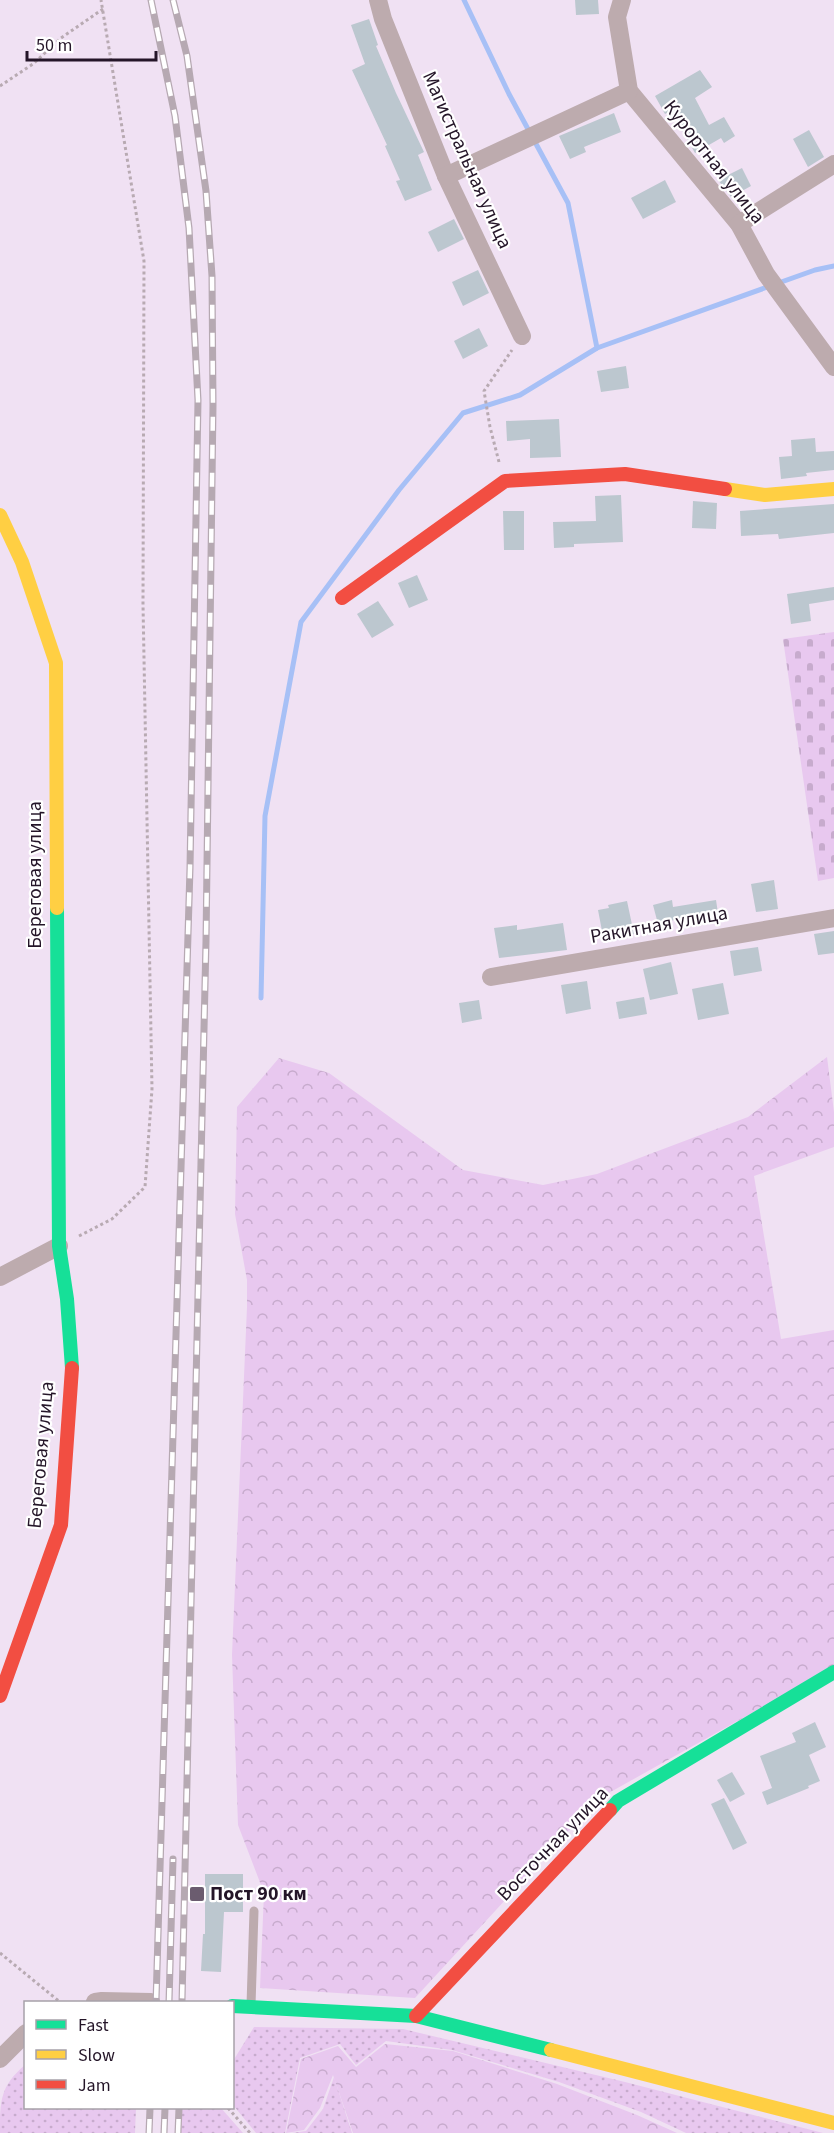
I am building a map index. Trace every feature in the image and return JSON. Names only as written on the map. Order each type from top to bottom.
[{"type":"street","name":"Магистральная улица","points":[[378,0],[383,19],[446,176],[522,336]]},
{"type":"street","points":[[446,176],[629,91],[617,16],[622,0]]},
{"type":"street","name":"Курортная улица","points":[[629,91],[738,224],[766,274],[834,367]]},
{"type":"street","points":[[738,224],[834,164]]},
{"type":"street","points":[[342,598],[505,481],[625,474],[765,495],[834,489]]},
{"type":"street","name":"Береговая улица","points":[[0,514],[22,562],[56,663],[59,1246],[68,1299],[72,1368],[61,1525],[0,1696]]},
{"type":"street","name":"Ракитная улица","points":[[490,976],[834,918]]},
{"type":"street","points":[[0,1277],[59,1246]]},
{"type":"street","name":"Восточная улица","points":[[416,2016],[618,1802],[834,1672]]},
{"type":"street","points":[[234,2006],[416,2016],[834,2123]]},
{"type":"street","points":[[0,2059],[24,2035]]},
{"type":"lane","points":[[251,2007],[254,1911]]},
{"type":"path","points":[[59,1246],[112,1218],[145,1187],[152,1089],[143,604],[144,261],[101,0]]},
{"type":"path","points":[[0,86],[33,64],[61,38],[103,9]]},
{"type":"path","points":[[505,481],[489,427],[484,391],[522,336]]},
{"type":"path","points":[[0,1953],[59,2001]]},
{"type":"path","points":[[229,2109],[250,2133]]},
{"type":"green space","points":[[834,632],[834,878],[818,881],[783,639]]},
{"type":"green space","points":[[827,1057],[834,1112],[834,1147],[754,1176],[781,1339],[834,1330],[834,1667],[598,1799],[415,1998],[260,1988],[264,1893],[238,1825],[232,1655],[247,1307],[247,1280],[235,1214],[237,1107],[279,1058],[329,1073],[463,1170],[543,1185],[597,1174],[748,1117]]},
{"type":"green space","points":[[254,2027],[403,2029],[625,2082],[823,2133],[686,2133],[641,2112],[559,2082],[452,2050],[386,2041],[356,2065],[340,2044],[300,2058],[285,2133],[256,2133],[234,2106],[234,2059]]},
{"type":"green space","points":[[385,2044],[453,2051],[557,2084],[677,2133],[353,2133],[333,2075],[320,2108],[304,2130],[286,2133],[301,2059],[338,2046],[356,2067]]},
{"type":"green space","points":[[24,2066],[24,2109],[136,2109],[135,2133],[0,2133],[3,2095]]},
{"type":"green space","points":[[334,2077],[352,2133],[292,2133],[306,2131],[323,2109]]},
{"type":"green space","points":[[182,2109],[222,2109],[243,2133],[181,2133]]},
{"type":"building","points":[[575,0],[598,0],[599,14],[576,15]]},
{"type":"building","points":[[369,19],[378,45],[376,46],[424,152],[418,155],[432,190],[405,201],[396,181],[400,180],[385,146],[387,145],[352,70],[365,64],[351,25]]},
{"type":"building","points":[[700,70],[712,87],[695,98],[709,125],[724,117],[735,136],[724,143],[721,138],[695,153],[671,111],[665,114],[655,96]]},
{"type":"building","points":[[614,113],[621,132],[584,147],[586,152],[570,159],[559,136]]},
{"type":"building","points":[[809,130],[824,157],[808,167],[793,139]]},
{"type":"building","points":[[742,168],[751,186],[731,197],[718,180]]},
{"type":"building","points":[[665,180],[676,202],[643,219],[631,198]]},
{"type":"building","points":[[454,219],[464,239],[438,252],[428,232]]},
{"type":"building","points":[[478,270],[489,293],[463,306],[452,282]]},
{"type":"building","points":[[479,328],[488,346],[463,359],[454,341]]},
{"type":"building","points":[[626,366],[629,388],[601,392],[597,371]]},
{"type":"building","points":[[559,419],[561,457],[530,458],[530,439],[507,441],[506,421]]},
{"type":"building","points":[[815,438],[816,452],[834,451],[834,470],[781,479],[779,457],[792,456],[791,440]]},
{"type":"building","points":[[621,495],[623,542],[574,544],[574,547],[554,548],[553,522],[596,521],[595,496]]},
{"type":"building","points":[[693,501],[717,503],[716,529],[692,528]]},
{"type":"building","points":[[834,504],[834,533],[779,539],[778,534],[741,536],[740,511]]},
{"type":"building","points":[[503,511],[524,511],[524,550],[504,550]]},
{"type":"building","points":[[417,575],[428,600],[409,608],[398,583]]},
{"type":"building","points":[[834,587],[834,600],[809,604],[811,621],[791,624],[787,594]]},
{"type":"building","points":[[378,601],[394,625],[372,638],[357,614]]},
{"type":"building","points":[[774,880],[778,909],[756,912],[751,884]]},
{"type":"building","points":[[672,900],[673,907],[716,900],[719,920],[699,923],[698,914],[658,924],[653,905]]},
{"type":"building","points":[[627,901],[634,934],[615,938],[614,929],[602,931],[598,910],[609,908],[608,905]]},
{"type":"building","points":[[563,923],[567,950],[499,958],[494,928],[517,925],[517,930]]},
{"type":"building","points":[[834,931],[834,953],[818,955],[814,934]]},
{"type":"building","points":[[758,947],[762,971],[734,976],[730,951]]},
{"type":"building","points":[[671,962],[678,994],[650,1000],[643,969]]},
{"type":"building","points":[[587,981],[591,1009],[566,1014],[561,985]]},
{"type":"building","points":[[723,983],[729,1014],[698,1020],[692,989]]},
{"type":"building","points":[[644,997],[647,1014],[619,1019],[616,1002]]},
{"type":"building","points":[[479,1000],[482,1019],[462,1023],[459,1003]]},
{"type":"building","points":[[815,1722],[826,1747],[809,1755],[820,1781],[808,1786],[809,1788],[767,1805],[762,1792],[772,1788],[760,1756],[796,1742],[792,1733]]},
{"type":"building","points":[[732,1772],[745,1794],[730,1802],[717,1780]]},
{"type":"building","points":[[724,1798],[747,1843],[733,1850],[711,1804]]},
{"type":"building","points":[[205,1874],[243,1874],[243,1912],[224,1912],[221,1972],[201,1971],[203,1934],[205,1934]]},
{"type":"waterway","points":[[464,0],[509,94],[568,203],[597,348]]},
{"type":"waterway","points":[[261,998],[265,816],[301,622],[399,490],[463,413],[520,395],[597,348],[815,270],[834,266]]},
{"type":"railway","points":[[151,0],[175,116],[189,228],[198,400],[190,868],[156,2001]]},
{"type":"railway","points":[[173,0],[187,56],[206,191],[212,276],[213,405],[206,941],[182,2001]]},
{"type":"railway","points":[[169,2001],[173,1859]]},
{"type":"railway","points":[[149,2133],[150,2109]]},
{"type":"railway","points":[[164,2133],[165,2109]]},
{"type":"railway","points":[[178,2133],[179,2109]]},
{"type":"traffic: fast","points":[[57,908],[59,1246],[67,1299],[72,1368]]},
{"type":"traffic: fast","points":[[610,1810],[618,1801],[834,1672]]},
{"type":"traffic: fast","points":[[234,2006],[416,2016],[551,2050]]},
{"type":"traffic: slow","points":[[725,489],[765,495],[834,489]]},
{"type":"traffic: slow","points":[[0,515],[22,562],[56,663],[57,908]]},
{"type":"traffic: slow","points":[[551,2050],[834,2123]]},
{"type":"traffic: jam","points":[[342,598],[505,481],[625,474],[725,489]]},
{"type":"traffic: jam","points":[[0,1696],[61,1525],[72,1368]]},
{"type":"traffic: jam","points":[[416,2016],[610,1810]]},
{"type":"place","name":"Пост 90 км","points":[[197,1894]]}]
